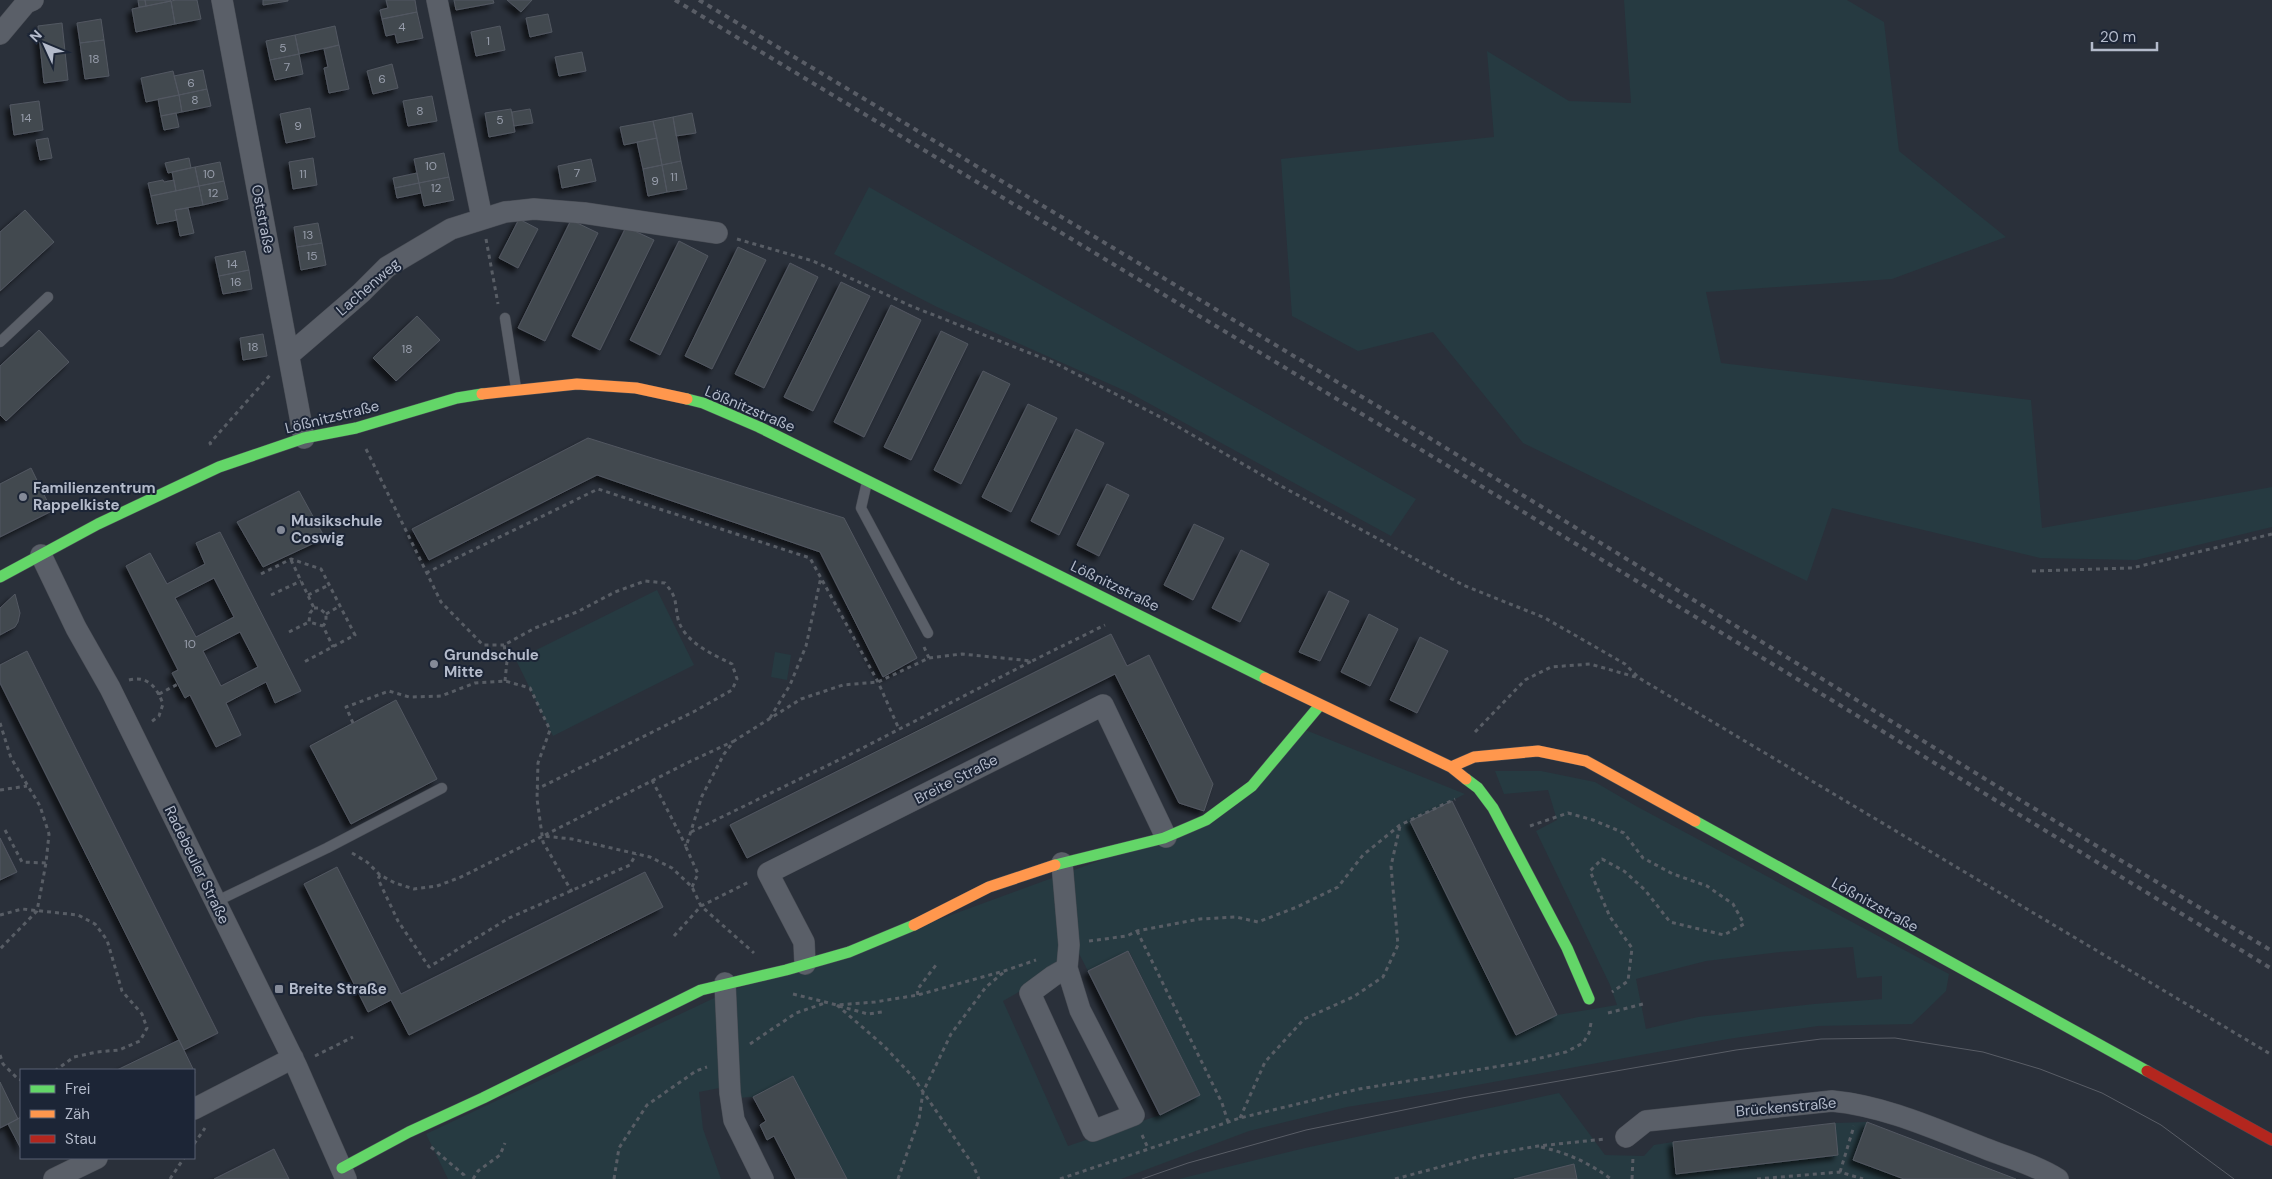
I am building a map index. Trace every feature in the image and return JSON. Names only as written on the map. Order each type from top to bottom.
[{"type":"street","name":"Oststraße","points":[[222,0],[304,438]]},
{"type":"street","points":[[438,0],[482,218]]},
{"type":"street","points":[[0,14],[30,2]]},
{"type":"street","points":[[0,34],[30,2]]},
{"type":"street","name":"Lachenweg","points":[[289,355],[361,294],[386,267],[451,229],[482,218],[505,212],[534,209],[623,218],[717,234]]},
{"type":"street","name":"Lößnitzstraße","points":[[0,576],[98,524],[219,466],[304,438],[356,428],[457,398],[516,388],[577,384],[636,388],[703,404],[759,427],[1320,705],[1451,767],[1478,788],[1494,808],[1567,948],[1589,999]]},
{"type":"street","name":"Radebeuler Straße","points":[[41,555],[76,628],[110,688],[295,1062],[344,1174]]},
{"type":"street","points":[[344,1174],[408,1132],[483,1098],[701,990],[771,974],[849,952],[912,926],[989,887],[1062,863],[1166,837],[1206,820],[1252,786],[1320,705]]},
{"type":"street","name":"Breite Straße","points":[[768,873],[1103,706],[1166,837]]},
{"type":"street","name":"Lößnitzstraße","points":[[1451,767],[1474,757],[1538,751],[1586,761],[2272,1140]]},
{"type":"street","points":[[1062,863],[1069,945],[1067,968],[1080,1010],[1134,1115],[1093,1131],[1030,993],[1067,968]]},
{"type":"street","points":[[768,873],[804,942],[805,964]]},
{"type":"street","points":[[725,983],[728,1059],[734,1120],[763,1179]]},
{"type":"street","points":[[195,1109],[295,1062]]},
{"type":"street","name":"Brückenstraße","points":[[1626,1137],[1646,1121],[1832,1101],[1861,1104],[1916,1122],[2034,1166],[2058,1179]]},
{"type":"street","points":[[54,1179],[95,1159]]},
{"type":"lane","points":[[0,342],[48,297]]},
{"type":"lane","points":[[504,318],[516,388]]},
{"type":"lane","points":[[868,481],[861,508],[928,633]]},
{"type":"lane","points":[[215,902],[327,848],[442,788]]},
{"type":"path","points":[[482,218],[498,305],[504,318]]},
{"type":"path","points":[[717,234],[813,261],[911,306],[1055,363],[1170,422],[1281,486],[1463,585],[1545,618],[1625,664],[1639,678],[2272,1055]]},
{"type":"path","points":[[219,466],[210,443],[289,355]]},
{"type":"path","points":[[356,428],[441,602],[483,645],[504,645],[535,628],[577,612],[615,592],[646,581],[664,583],[676,596],[679,620],[686,635],[732,664],[737,678],[732,690],[695,711],[538,789]]},
{"type":"path","points":[[426,572],[598,489],[810,558],[878,682],[899,729]]},
{"type":"path","points":[[2032,571],[2132,568],[2272,534]]},
{"type":"path","points":[[261,574],[291,559],[321,569],[355,635],[304,662]]},
{"type":"path","points":[[291,559],[314,608]]},
{"type":"path","points":[[769,718],[790,685],[806,646],[821,577]]},
{"type":"path","points":[[271,595],[301,581]]},
{"type":"path","points":[[308,596],[329,585]]},
{"type":"path","points":[[326,614],[340,606]]},
{"type":"path","points":[[314,608],[319,608],[326,614],[326,622],[323,626]]},
{"type":"path","points":[[310,622],[310,613],[314,608]]},
{"type":"path","points":[[690,832],[1069,644],[1131,611]]},
{"type":"path","points":[[289,632],[310,622],[323,626],[333,647]]},
{"type":"path","points":[[504,645],[506,661],[505,681]]},
{"type":"path","points":[[327,848],[350,852],[367,862],[380,875],[395,883],[414,889],[437,886],[461,877],[652,780],[734,741],[801,699],[843,685],[878,682],[929,658],[962,654],[1032,662]]},
{"type":"path","points":[[1469,735],[1475,732],[1526,680],[1551,667],[1590,664],[1639,678]]},
{"type":"path","points":[[110,688],[132,679],[143,679],[156,688],[164,704],[159,716],[143,728],[132,733]]},
{"type":"path","points":[[352,724],[346,707],[389,691],[409,697],[441,696],[475,682],[505,681],[530,688],[550,730],[538,763],[538,789],[543,842],[572,892]]},
{"type":"path","points":[[159,694],[178,684]]},
{"type":"path","points":[[0,723],[11,758],[40,806],[49,834],[46,863],[37,911],[0,949]]},
{"type":"path","points":[[686,847],[702,796],[724,754],[734,741]]},
{"type":"path","points":[[652,780],[698,874],[692,888]]},
{"type":"path","points":[[0,790],[27,786]]},
{"type":"path","points":[[1069,945],[1127,936],[1137,931],[1200,919],[1236,918],[1258,922],[1297,907],[1338,887],[1363,855],[1400,825],[1478,788]]},
{"type":"path","points":[[1060,1179],[1240,1118],[1359,1089],[1518,1063],[1566,1052],[1582,1043],[1589,1033],[1592,1016],[1589,999],[1616,992],[1628,981],[1632,948],[1610,917],[1590,872],[1602,859],[1624,871],[1645,890],[1670,922],[1724,935],[1744,924],[1733,904],[1707,886],[1673,874],[1643,858],[1624,833],[1593,820],[1568,813],[1541,821],[1509,836]]},
{"type":"path","points":[[1240,1118],[1265,1062],[1304,1019],[1353,997],[1383,977],[1398,945],[1391,866],[1400,825]]},
{"type":"path","points":[[5,830],[22,862],[46,863]]},
{"type":"path","points":[[543,836],[572,839],[650,857],[672,868],[692,888],[701,906],[756,955],[771,974],[794,996],[868,1014],[882,1012]]},
{"type":"path","points":[[380,875],[378,879],[398,921],[429,967],[508,918],[572,892],[630,865],[636,854]]},
{"type":"path","points":[[674,936],[701,906],[768,873]]},
{"type":"path","points":[[0,914],[22,909],[78,915],[95,924],[107,940],[122,991],[142,1014],[146,1028],[140,1041],[119,1050],[97,1052],[74,1058],[58,1069]]},
{"type":"path","points":[[1137,931],[1222,1103],[1228,1122]]},
{"type":"path","points":[[837,1005],[875,1002],[918,995],[1004,972],[1037,960]]},
{"type":"path","points":[[918,995],[917,990],[936,965]]},
{"type":"path","points":[[898,1179],[919,1119],[923,1092],[951,1034],[986,987],[1004,972]]},
{"type":"path","points":[[614,1179],[619,1148],[647,1105],[696,1071],[728,1059],[796,1013],[826,1003]]},
{"type":"path","points":[[1592,1016],[1643,1004]]},
{"type":"path","points":[[837,1005],[884,1046],[912,1077],[973,1165],[979,1179]]},
{"type":"path","points":[[295,1062],[353,1037]]},
{"type":"path","points":[[0,1055],[4,1064],[20,1080]]},
{"type":"path","points":[[1840,1172],[1856,1120]]},
{"type":"path","points":[[408,1132],[440,1153],[464,1175],[465,1179]]},
{"type":"path","points":[[1395,1179],[1481,1156],[1538,1146],[1626,1137]]},
{"type":"path","points":[[473,1179],[478,1171],[500,1155],[504,1142]]},
{"type":"path","points":[[1538,1146],[1560,1151],[1578,1158],[1611,1179]]},
{"type":"path","points":[[170,1179],[183,1159]]},
{"type":"path","points":[[1757,1179],[1840,1172],[1863,1179]]},
{"type":"shaded area","points":[[1624,0],[1847,0],[1884,22],[1899,151],[2006,237],[1892,279],[1706,292],[1721,363],[2031,400],[2042,528],[2272,487],[2272,527],[2136,560],[2040,558],[1832,508],[1807,581],[1523,443],[1433,332],[1358,351],[1292,316],[1281,159],[1494,137],[1487,51],[1569,101],[1631,103]]},
{"type":"shaded area","points":[[869,187],[1416,499],[1391,536],[1130,393],[937,307],[834,254]]},
{"type":"shaded area","points":[[657,590],[694,665],[553,736],[516,660]]},
{"type":"shaded area","points":[[775,652],[791,655],[787,680],[771,677]]},
{"type":"shaded area","points":[[1303,729],[1465,794],[1410,822],[1516,1035],[1557,1015],[1617,1005],[1610,985],[1536,831],[1557,820],[1548,790],[1504,794],[1495,771],[1541,771],[1595,782],[1636,806],[1949,974],[1946,991],[1912,1024],[1818,1026],[1728,1039],[1347,1107],[1249,1131],[1121,1179],[847,1179],[793,1076],[753,1097],[736,1098],[735,1085],[699,1092],[703,1129],[721,1179],[448,1179],[426,1134],[727,992],[902,933],[1208,821]],"holes":[[[1072,940],[1088,971],[1129,951],[1200,1095],[1160,1115],[1068,1146],[1003,1001],[1038,981],[1059,962]],[[1853,947],[1857,978],[1882,976],[1882,999],[1814,1004],[1698,1017],[1646,1029],[1636,979],[1706,961],[1780,952]]]},
{"type":"shaded area","points":[[1559,1093],[1605,1155],[1644,1156],[1654,1145],[1673,1142],[1677,1174],[1838,1155],[1835,1123],[1867,1122],[1853,1160],[1904,1179],[1577,1179],[1574,1165],[1514,1179],[1179,1179],[1305,1148]]},
{"type":"building","points":[[138,0],[145,0],[146,6],[139,7]]},
{"type":"building","points":[[145,0],[170,0],[171,1],[146,6]]},
{"type":"building","points":[[197,0],[201,19],[175,24],[171,1]]},
{"type":"building","points":[[263,0],[288,0],[288,1],[263,5]]},
{"type":"building","points":[[386,0],[415,0],[417,12],[382,19],[380,10],[388,8]]},
{"type":"building","points":[[454,0],[493,0],[494,3],[456,10]]},
{"type":"building","points":[[507,0],[532,0],[521,12]]},
{"type":"building","points":[[171,1],[175,24],[136,32],[132,9]]},
{"type":"building","points":[[417,12],[423,38],[397,43],[395,34],[386,36],[382,19]]},
{"type":"building","points":[[548,14],[552,32],[530,37],[526,18]]},
{"type":"building","points":[[101,19],[104,40],[80,43],[77,23]]},
{"type":"building","points":[[62,23],[68,80],[44,83],[38,26]]},
{"type":"building","points":[[335,26],[339,45],[299,54],[295,35]]},
{"type":"building","points":[[500,26],[505,50],[476,56],[471,32]]},
{"type":"building","points":[[295,35],[299,54],[270,60],[266,41]]},
{"type":"building","points":[[104,40],[109,76],[85,79],[80,43]]},
{"type":"building","points":[[339,45],[349,89],[329,93],[324,68],[328,67],[324,49]]},
{"type":"building","points":[[582,52],[586,71],[559,76],[555,57]]},
{"type":"building","points":[[299,54],[303,74],[275,80],[270,60]]},
{"type":"building","points":[[392,64],[398,88],[373,94],[367,71]]},
{"type":"building","points":[[203,70],[207,89],[179,95],[174,76]]},
{"type":"building","points":[[173,71],[179,95],[146,102],[141,78]]},
{"type":"building","points":[[207,89],[211,106],[182,112],[179,95]]},
{"type":"building","points":[[179,95],[182,112],[161,116],[158,99]]},
{"type":"building","points":[[432,96],[437,121],[408,126],[403,101]]},
{"type":"building","points":[[39,101],[43,130],[14,135],[10,105]]},
{"type":"building","points":[[310,108],[315,137],[286,143],[280,114]]},
{"type":"building","points":[[511,109],[515,132],[489,137],[485,113]]},
{"type":"building","points":[[530,109],[533,123],[514,126],[512,112]]},
{"type":"building","points":[[176,113],[179,127],[164,130],[161,116]]},
{"type":"building","points":[[692,113],[696,133],[676,136],[673,117]]},
{"type":"building","points":[[673,117],[681,161],[662,165],[653,121]]},
{"type":"building","points":[[653,121],[657,138],[624,145],[620,127]]},
{"type":"building","points":[[48,138],[52,158],[40,160],[36,140]]},
{"type":"building","points":[[657,138],[662,165],[643,169],[637,142]]},
{"type":"building","points":[[444,153],[449,177],[419,183],[414,159]]},
{"type":"building","points":[[189,158],[191,168],[168,173],[165,163]]},
{"type":"building","points":[[313,158],[317,185],[293,189],[289,162]]},
{"type":"building","points":[[591,159],[596,181],[562,188],[558,166]]},
{"type":"building","points":[[681,161],[687,189],[667,192],[662,165]]},
{"type":"building","points":[[220,162],[224,181],[199,186],[195,167]]},
{"type":"building","points":[[662,165],[667,192],[648,196],[643,169]]},
{"type":"building","points":[[195,167],[199,186],[176,191],[172,172]]},
{"type":"building","points":[[417,173],[419,183],[395,188],[393,178]]},
{"type":"building","points":[[449,177],[454,200],[424,206],[419,183]]},
{"type":"building","points":[[163,180],[164,182],[174,180],[176,191],[151,196],[148,183]]},
{"type":"building","points":[[224,181],[228,199],[203,205],[199,186]]},
{"type":"building","points":[[419,183],[421,193],[397,198],[395,188]]},
{"type":"building","points":[[199,186],[203,205],[175,210],[177,220],[157,224],[151,196]]},
{"type":"building","points":[[188,208],[194,233],[180,236],[175,210]]},
{"type":"building","points":[[25,210],[54,242],[0,291],[0,232]]},
{"type":"building","points":[[519,219],[538,229],[518,268],[499,258]]},
{"type":"building","points":[[571,220],[598,233],[545,341],[518,328]]},
{"type":"building","points":[[318,223],[322,243],[297,247],[294,227]]},
{"type":"building","points":[[626,227],[654,240],[600,350],[572,336]]},
{"type":"building","points":[[679,241],[708,256],[660,355],[630,340]]},
{"type":"building","points":[[322,243],[326,265],[301,270],[297,247]]},
{"type":"building","points":[[738,247],[766,260],[712,369],[685,356]]},
{"type":"building","points":[[245,251],[249,270],[219,276],[215,257]]},
{"type":"building","points":[[790,263],[818,277],[764,388],[735,374]]},
{"type":"building","points":[[249,270],[252,289],[223,294],[219,276]]},
{"type":"building","points":[[841,282],[870,296],[813,411],[784,397]]},
{"type":"building","points":[[891,305],[921,320],[864,437],[834,422]]},
{"type":"building","points":[[417,316],[440,340],[396,381],[373,358]]},
{"type":"building","points":[[39,330],[69,362],[6,421],[0,415],[0,366]]},
{"type":"building","points":[[941,331],[968,344],[911,460],[884,447]]},
{"type":"building","points":[[263,334],[267,356],[243,360],[240,338]]},
{"type":"building","points":[[983,371],[1010,384],[961,484],[934,470]]},
{"type":"building","points":[[1028,404],[1057,418],[1011,512],[982,497]]},
{"type":"building","points":[[1076,429],[1104,443],[1059,535],[1031,521]]},
{"type":"building","points":[[588,438],[844,518],[917,658],[883,677],[820,552],[597,475],[429,560],[412,529]]},
{"type":"building","name":"Familienzentrum Rappelkiste","points":[[31,468],[52,511],[0,537],[0,484]]},
{"type":"building","points":[[1107,484],[1129,495],[1099,556],[1077,545]]},
{"type":"building","name":"Musikschule Coswig","points":[[299,491],[325,538],[263,567],[237,522]]},
{"type":"building","points":[[1194,524],[1224,538],[1193,600],[1164,585]]},
{"type":"building","points":[[220,532],[301,691],[275,703],[266,682],[226,703],[241,735],[216,747],[190,695],[185,698],[172,673],[178,670],[126,566],[150,553],[167,584],[205,564],[196,543]],"holes":[[[214,578],[234,617],[196,637],[175,598]],[[240,632],[258,667],[221,686],[203,651]]]},
{"type":"building","points":[[1241,550],[1269,564],[1240,622],[1212,608]]},
{"type":"building","points":[[1329,591],[1349,601],[1320,661],[1299,652]]},
{"type":"building","points":[[15,594],[20,613],[18,622],[15,627],[0,635],[0,608]]},
{"type":"building","points":[[1369,614],[1398,629],[1370,686],[1341,672]]},
{"type":"building","points":[[1111,634],[1127,666],[1149,655],[1213,784],[1204,811],[1179,803],[1115,674],[747,858],[730,825]]},
{"type":"building","points":[[1420,637],[1448,651],[1417,713],[1390,700]]},
{"type":"building","points":[[27,651],[218,1033],[184,1050],[0,683],[0,665]]},
{"type":"building","points":[[396,700],[437,779],[351,824],[310,746]]},
{"type":"building","points":[[1452,801],[1557,1015],[1516,1035],[1410,821]]},
{"type":"building","points":[[0,838],[17,872],[0,880]]},
{"type":"building","points":[[337,867],[401,994],[645,872],[663,907],[409,1035],[391,1000],[368,1012],[304,884]]},
{"type":"building","points":[[1128,951],[1200,1095],[1160,1115],[1088,971]]},
{"type":"building","points":[[179,1040],[194,1069],[119,1069]]},
{"type":"building","points":[[793,1076],[847,1179],[796,1179],[774,1136],[767,1140],[760,1125],[766,1121],[753,1097]]},
{"type":"building","points":[[0,1082],[18,1119],[0,1128]]},
{"type":"building","points":[[20,1118],[20,1147],[8,1124]]},
{"type":"building","points":[[1867,1122],[2016,1179],[1904,1179],[1853,1160]]},
{"type":"building","points":[[1835,1123],[1838,1155],[1676,1174],[1673,1142]]},
{"type":"building","points":[[274,1149],[289,1179],[214,1179]]},
{"type":"building","points":[[1574,1164],[1577,1179],[1514,1179]]},
{"type":"tram line","points":[[1142,1179],[1188,1163],[1306,1130],[1462,1098],[1736,1050],[1821,1039],[1895,1038],[1983,1052],[2040,1069],[2102,1093],[2161,1125],[2234,1179]]},
{"type":"railway","points":[[675,0],[1463,475],[2272,969]]},
{"type":"railway","points":[[699,0],[1379,407],[2000,788],[2272,951]]},
{"type":"traffic: fast","points":[[0,577],[98,524],[219,467],[304,438],[356,428],[457,398],[482,394]]},
{"type":"traffic: fast","points":[[687,399],[703,403],[759,427],[1265,678]]},
{"type":"traffic: fast","points":[[1055,865],[1164,838],[1206,820],[1252,786],[1320,705]]},
{"type":"traffic: fast","points":[[1466,779],[1478,788],[1493,808],[1567,948],[1589,999]]},
{"type":"traffic: fast","points":[[1695,821],[2147,1071]]},
{"type":"traffic: fast","points":[[342,1168],[409,1132],[483,1098],[701,990],[786,970],[849,952],[914,925]]},
{"type":"traffic: slow","points":[[482,394],[577,384],[636,388],[687,399]]},
{"type":"traffic: slow","points":[[1265,678],[1451,767],[1466,779]]},
{"type":"traffic: slow","points":[[1451,767],[1474,757],[1538,751],[1586,761],[1695,821]]},
{"type":"traffic: slow","points":[[914,925],[989,887],[1055,865]]},
{"type":"traffic: jam","points":[[2147,1071],[2272,1140]]},
{"type":"place","name":"Familienzentrum Rappelkiste","points":[[23,497]]},
{"type":"place","name":"Musikschule Coswig","points":[[281,530]]},
{"type":"place","name":"Grundschule Mitte","points":[[434,664]]},
{"type":"place","name":"Breite Straße","points":[[279,989]]}]
